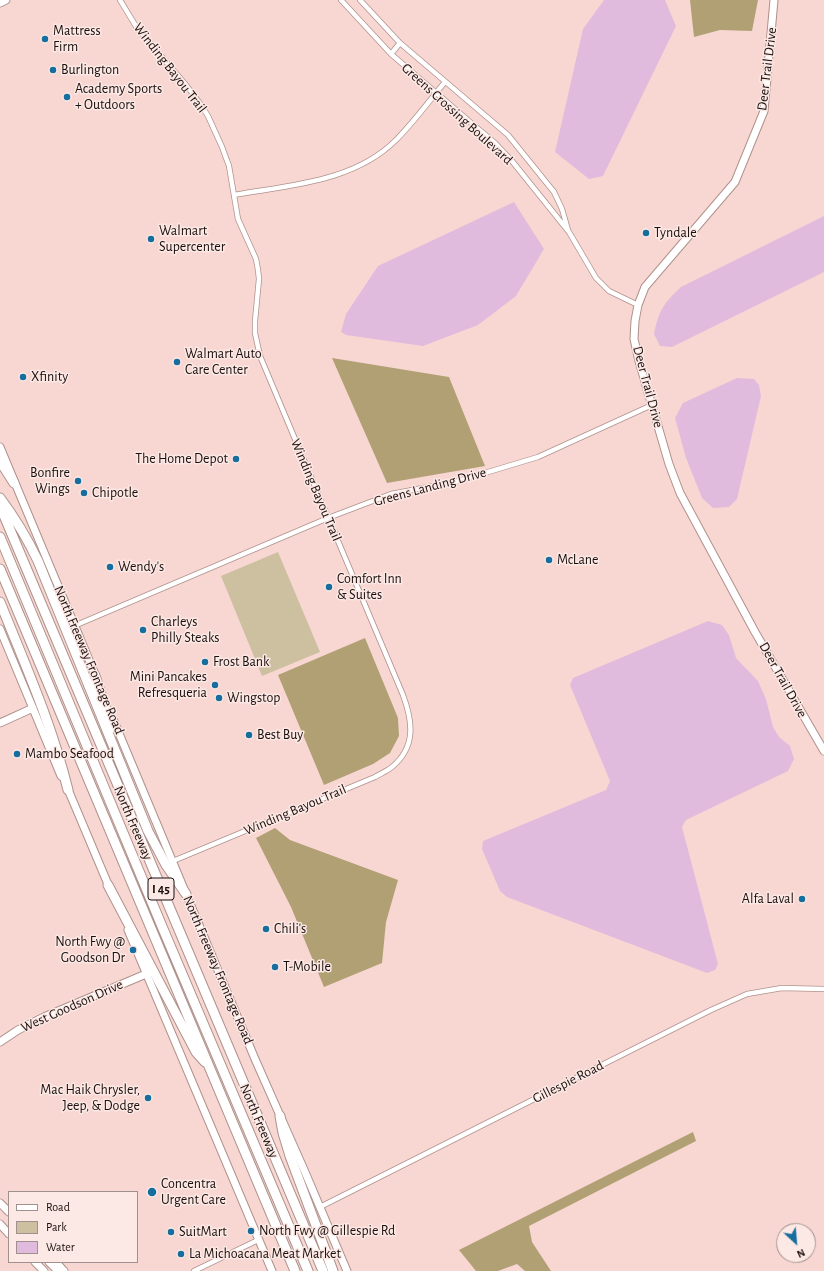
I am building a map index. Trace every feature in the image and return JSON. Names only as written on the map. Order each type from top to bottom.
[{"type":"highway","points":[[0,461],[14,483]]},
{"type":"highway","points":[[0,498],[15,519],[38,561],[157,850],[186,894]]},
{"type":"highway","name":"North Freeway","points":[[0,506],[323,1271]]},
{"type":"highway","name":"North Freeway","points":[[0,537],[161,924],[308,1271]]},
{"type":"highway","name":"North Freeway","points":[[0,569],[295,1271]]},
{"type":"highway","points":[[0,602],[54,740],[68,790]]},
{"type":"highway","points":[[95,676],[130,787]]},
{"type":"highway","points":[[108,885],[196,1052],[209,1066]]},
{"type":"highway","points":[[280,1116],[283,1133],[290,1156],[333,1271]]},
{"type":"main road","points":[[0,3],[6,0]]},
{"type":"main road","name":"Deer Trail Drive","points":[[774,0],[764,111],[735,182],[645,287],[638,305],[634,339],[669,464],[680,493],[755,632],[824,751]]},
{"type":"main road","name":"North Freeway Frontage Road","points":[[0,447],[172,861],[346,1271]]},
{"type":"main road","points":[[0,629],[272,1271]]},
{"type":"main road","points":[[0,723],[33,708]]},
{"type":"main road","name":"West Goodson Drive","points":[[0,1042],[39,1019],[146,974]]},
{"type":"main road","points":[[0,1203],[8,1211]]},
{"type":"main road","points":[[0,1224],[8,1232]]},
{"type":"main road","points":[[37,1263],[44,1271]]},
{"type":"main road","points":[[50,1263],[57,1270],[64,1271]]},
{"type":"main road","points":[[57,1263],[64,1271]]},
{"type":"street","name":"Winding Bayou Trail","points":[[120,0],[137,28],[186,84],[208,116],[227,161],[238,219],[256,259],[259,275],[259,290],[255,321],[257,345],[410,712],[412,724],[406,750],[391,768],[375,777],[172,861]]},
{"type":"street","name":"Greens Crossing Boulevard","points":[[341,0],[391,54],[495,143],[512,161],[569,232],[596,278],[609,291],[638,305]]},
{"type":"street","name":"Greens Crossing Boulevard","points":[[360,0],[400,43],[508,135],[554,192],[562,209],[569,232]]},
{"type":"street","points":[[391,54],[400,43]]},
{"type":"street","points":[[234,195],[322,179],[360,166],[378,155],[396,140],[446,82]]},
{"type":"street","name":"Greens Landing Drive","points":[[74,626],[328,518],[391,494],[455,482],[538,457],[652,405]]},
{"type":"street","name":"Gillespie Road","points":[[320,1208],[698,1016],[747,994],[782,988],[813,990],[824,989]]},
{"type":"street","points":[[194,1271],[258,1240]]},
{"type":"green space","points":[[278,552],[320,652],[262,676],[221,576]]},
{"type":"shaded area","points":[[690,0],[758,0],[752,31],[720,30],[694,37]]},
{"type":"shaded area","points":[[332,358],[449,377],[485,466],[387,483]]},
{"type":"shaded area","points":[[365,638],[398,718],[399,736],[390,753],[373,764],[324,785],[278,675]]},
{"type":"shaded area","points":[[275,828],[290,840],[398,880],[386,922],[382,963],[324,987],[291,907],[256,838]]},
{"type":"shaded area","points":[[693,1132],[696,1141],[529,1226],[532,1242],[551,1271],[525,1271],[517,1264],[498,1271],[476,1271],[459,1250]]},
{"type":"water","points":[[604,0],[665,0],[676,26],[603,176],[589,179],[555,152],[583,29]]},
{"type":"water","points":[[514,202],[544,249],[516,296],[478,325],[423,346],[346,335],[341,332],[346,314],[378,266]]},
{"type":"water","points":[[824,216],[824,272],[672,347],[660,346],[654,334],[660,313],[670,298],[681,287]]},
{"type":"water","points":[[737,378],[754,379],[759,385],[761,396],[737,499],[729,507],[713,508],[702,498],[686,458],[675,418],[683,403]]},
{"type":"water","points":[[708,621],[722,625],[729,635],[736,658],[758,681],[766,699],[773,727],[779,737],[790,746],[794,759],[788,771],[686,820],[682,827],[718,964],[715,970],[707,973],[507,897],[500,891],[482,849],[483,841],[606,790],[610,781],[570,685],[573,678]]},
{"type":"place","name":"Mattress Firm","points":[[45,39]]},
{"type":"place","name":"Burlington","points":[[53,70]]},
{"type":"place","name":"Academy Sports + Outdoors","points":[[67,97]]},
{"type":"place","name":"Tyndale","points":[[646,233]]},
{"type":"place","name":"Walmart Supercenter","points":[[151,239]]},
{"type":"place","name":"Walmart Auto Care Center","points":[[177,362]]},
{"type":"place","name":"Xfinity","points":[[23,377]]},
{"type":"place","name":"The Home Depot","points":[[236,459]]},
{"type":"place","name":"Bonfire Wings","points":[[78,481]]},
{"type":"place","name":"Chipotle","points":[[84,493]]},
{"type":"place","name":"McLane","points":[[549,560]]},
{"type":"place","name":"Wendy's","points":[[110,567]]},
{"type":"place","name":"Comfort Inn & Suites","points":[[329,587]]},
{"type":"place","name":"Charleys Philly Steaks","points":[[143,630]]},
{"type":"place","name":"Frost Bank","points":[[205,662]]},
{"type":"place","name":"Mini Pancakes Refresqueria","points":[[215,685]]},
{"type":"place","name":"Wingstop","points":[[219,698]]},
{"type":"place","name":"Best Buy","points":[[249,735]]},
{"type":"place","name":"Mambo Seafood","points":[[17,754]]},
{"type":"place","name":"Alfa Laval","points":[[802,899]]},
{"type":"place","name":"Chili's","points":[[266,929]]},
{"type":"place","name":"North Fwy @ Goodson Dr","points":[[133,950]]},
{"type":"place","name":"T-Mobile","points":[[275,967]]},
{"type":"place","name":"Mac Haik Chrysler, Jeep, & Dodge","points":[[148,1098]]},
{"type":"place","name":"Concentra Urgent Care","points":[[152,1192]]},
{"type":"place","name":"North Fwy @ Gillespie Rd","points":[[251,1231]]},
{"type":"place","name":"SuitMart","points":[[171,1232]]},
{"type":"place","name":"La Michoacana Meat Market","points":[[181,1254]]}]
